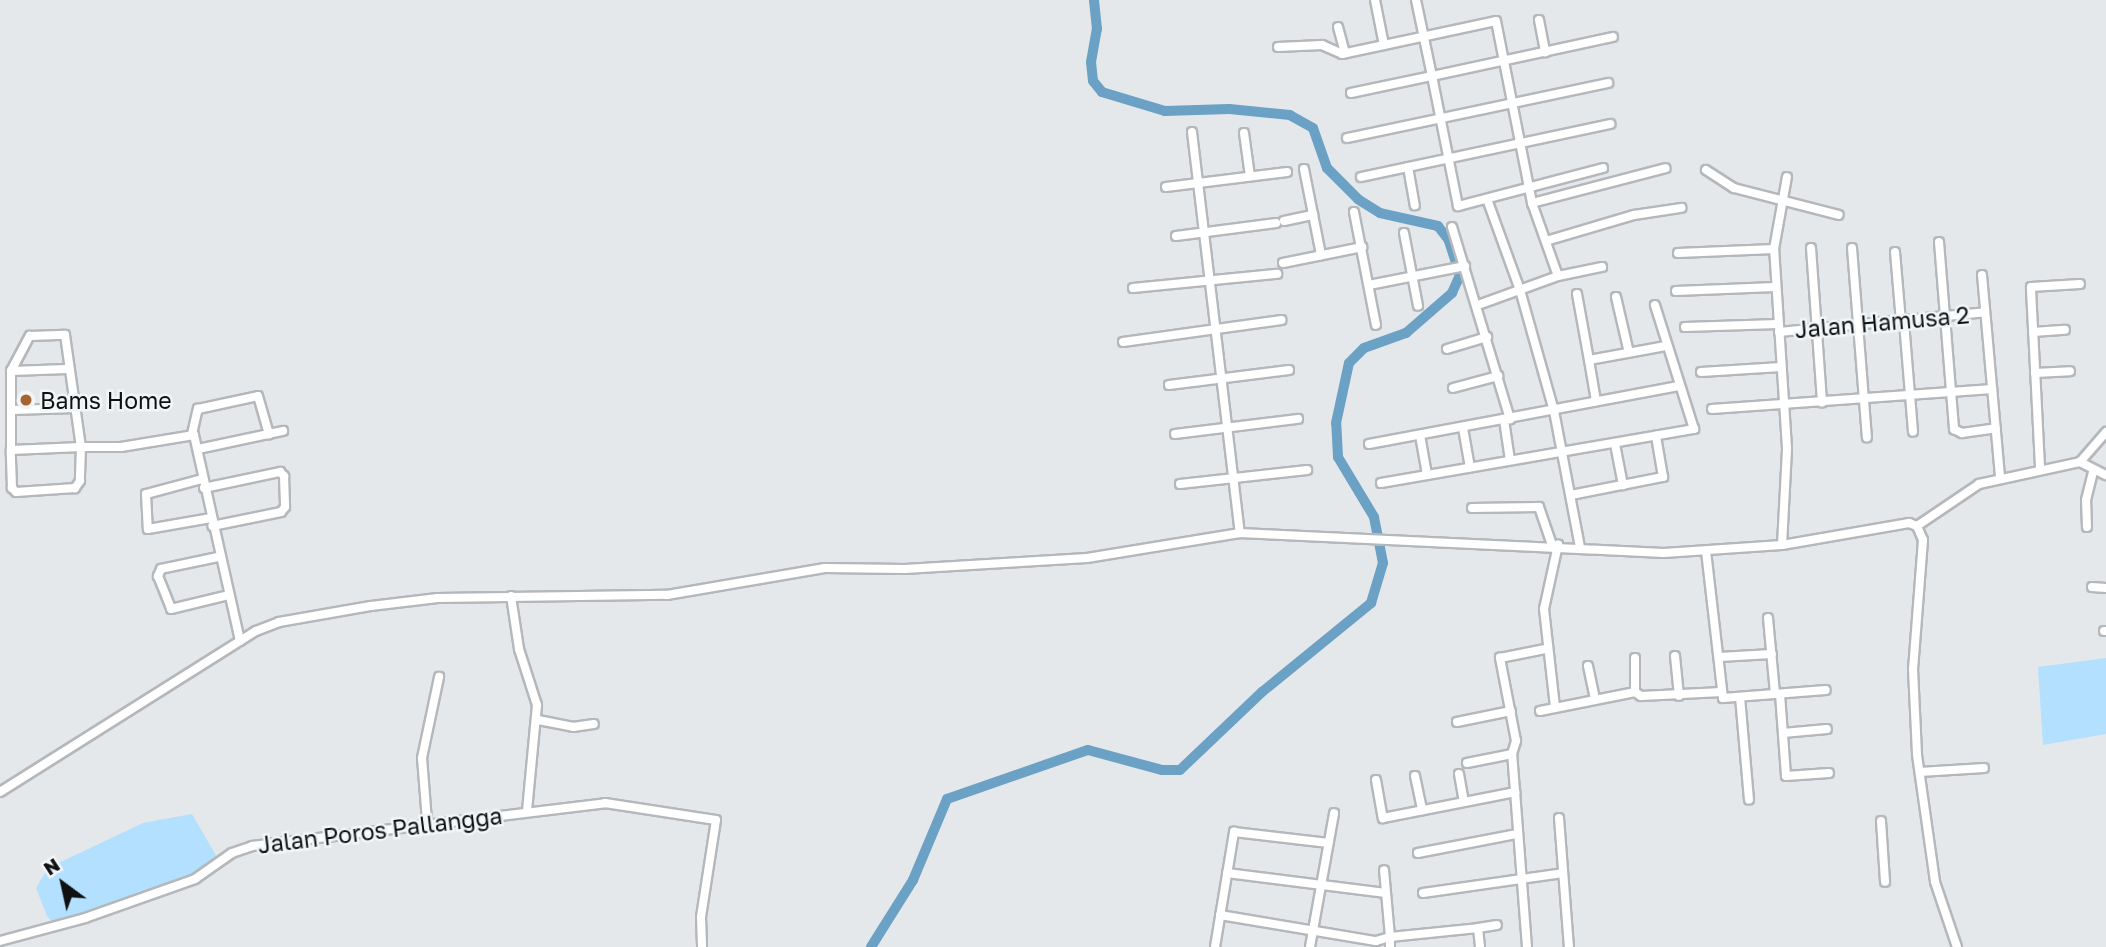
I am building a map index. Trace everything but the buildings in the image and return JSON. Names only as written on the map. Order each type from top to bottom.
[{"type":"street","points":[[1375,0],[1384,45]]},
{"type":"street","points":[[1416,0],[1458,206],[1489,205],[1666,168]]},
{"type":"street","points":[[1539,20],[1545,52]]},
{"type":"street","points":[[1278,47],[1322,45],[1345,53],[1496,21],[1531,195],[1558,276]]},
{"type":"street","points":[[1338,27],[1345,53]]},
{"type":"street","points":[[1351,93],[1613,37]]},
{"type":"street","points":[[1347,138],[1608,83]]},
{"type":"street","points":[[1361,177],[1610,124]]},
{"type":"street","points":[[1192,132],[1240,533]]},
{"type":"street","points":[[1244,133],[1250,176]]},
{"type":"street","points":[[1408,167],[1415,205]]},
{"type":"street","points":[[1531,195],[1603,168]]},
{"type":"street","points":[[1304,169],[1321,256]]},
{"type":"street","points":[[1706,170],[1734,188],[1782,204],[1839,215]]},
{"type":"street","points":[[1166,187],[1287,172]]},
{"type":"street","points":[[1783,545],[1785,405],[1774,249],[1787,177]]},
{"type":"street","points":[[1489,205],[1520,290],[1554,411],[1580,547]]},
{"type":"street","points":[[1546,241],[1634,215],[1681,208]]},
{"type":"street","points":[[1354,212],[1377,325]]},
{"type":"street","points":[[1176,236],[1313,215]]},
{"type":"street","points":[[1452,226],[1459,267],[1478,305],[1498,376],[1507,419],[1510,460]]},
{"type":"street","points":[[1404,233],[1418,306]]},
{"type":"street","points":[[1938,242],[1956,431],[1996,428]]},
{"type":"street","points":[[1283,263],[1362,247]]},
{"type":"street","points":[[1811,248],[1820,329],[1822,403]]},
{"type":"street","points":[[1852,248],[1867,437]]},
{"type":"street","points":[[1678,253],[1774,249]]},
{"type":"street","points":[[1895,252],[1913,432]]},
{"type":"street","points":[[1369,285],[1459,267]]},
{"type":"street","points":[[1478,305],[1558,276],[1602,267]]},
{"type":"street","points":[[1133,288],[1276,274]]},
{"type":"street","points":[[1982,275],[2000,477]]},
{"type":"street","points":[[2040,467],[2031,287],[2080,284]]},
{"type":"street","points":[[1676,291],[1775,287]]},
{"type":"street","points":[[1577,294],[1595,401]]},
{"type":"street","points":[[1616,296],[1629,353]]},
{"type":"street","points":[[1381,483],[1695,429],[1666,346],[1656,305]]},
{"type":"street","name":"Jalan Hamusa 2","points":[[1685,327],[1820,329],[1985,313]]},
{"type":"street","points":[[1123,342],[1281,320]]},
{"type":"street","points":[[2033,331],[2065,330]]},
{"type":"street","points":[[36,334],[65,335],[67,369],[81,447],[78,486],[16,492],[10,485],[11,371],[26,341],[36,334]]},
{"type":"street","points":[[1447,349],[1487,337]]},
{"type":"street","points":[[1588,360],[1666,346]]},
{"type":"street","points":[[1701,372],[1781,366]]},
{"type":"street","points":[[11,371],[67,369]]},
{"type":"street","points":[[1169,385],[1289,370]]},
{"type":"street","points":[[2035,373],[2070,371]]},
{"type":"street","points":[[1453,388],[1498,376]]},
{"type":"street","points":[[1369,444],[1679,386]]},
{"type":"street","points":[[1712,409],[1992,389]]},
{"type":"street","points":[[240,640],[219,556],[198,449],[192,434],[198,409],[258,396],[269,434]]},
{"type":"street","points":[[12,410],[76,408]]},
{"type":"street","points":[[1175,434],[1298,419]]},
{"type":"street","points":[[1463,428],[1470,467]]},
{"type":"street","points":[[198,449],[283,431]]},
{"type":"street","points":[[0,792],[240,640],[279,622],[371,606],[510,596],[667,595],[825,568],[911,569],[1096,557],[1240,533],[1706,551],[1783,545],[1899,523],[1917,526],[1972,487],[2040,467],[2080,462],[2106,432]]},
{"type":"street","points":[[11,450],[121,447],[192,434]]},
{"type":"street","points":[[1420,435],[1427,474]]},
{"type":"street","points":[[1571,495],[1663,477],[1656,436]]},
{"type":"street","points":[[1615,444],[1623,485]]},
{"type":"street","points":[[2080,462],[2092,472],[2106,475]]},
{"type":"street","points":[[1180,484],[1307,470]]},
{"type":"street","points":[[280,472],[284,476],[285,507],[281,512],[148,529],[146,494],[203,483],[280,472]]},
{"type":"street","points":[[2087,527],[2086,500],[2092,472]]},
{"type":"street","points":[[1472,508],[1539,507],[1555,545],[1544,609],[1545,649],[1555,707]]},
{"type":"street","points":[[1917,526],[1923,540],[1912,708],[1935,882],[1958,947]]},
{"type":"street","points":[[1706,551],[1723,698],[1826,690]]},
{"type":"street","points":[[219,556],[161,569],[158,576],[171,609],[229,595]]},
{"type":"street","points":[[2092,587],[2106,588]]},
{"type":"street","points":[[510,596],[519,649],[534,690],[538,720],[527,811]]},
{"type":"street","points":[[1768,618],[1786,776],[1829,773]]},
{"type":"street","points":[[1527,947],[1512,754],[1516,741],[1500,658],[1545,649]]},
{"type":"street","points":[[1719,657],[1772,654]]},
{"type":"street","points":[[1675,656],[1679,696]]},
{"type":"street","points":[[1635,659],[1635,692]]},
{"type":"street","points":[[1588,666],[1595,699]]},
{"type":"street","points":[[427,821],[422,758],[439,677]]},
{"type":"street","points":[[1540,711],[1635,692],[1642,696],[1679,696],[1722,692]]},
{"type":"street","points":[[1740,697],[1748,800]]},
{"type":"street","points":[[1457,722],[1511,711]]},
{"type":"street","points":[[538,720],[573,727],[594,724]]},
{"type":"street","points":[[1783,733],[1828,729]]},
{"type":"street","points":[[1467,763],[1512,754]]},
{"type":"street","points":[[1920,772],[1984,768]]},
{"type":"street","points":[[1459,774],[1464,802]]},
{"type":"street","points":[[1415,776],[1422,810]]},
{"type":"street","points":[[1376,780],[1382,818],[1515,792]]},
{"type":"street","name":"Jalan Poros Pallangga","points":[[0,941],[85,918],[195,879],[240,849],[427,821],[605,803],[640,806],[714,819],[701,917],[702,947]]},
{"type":"street","points":[[1310,947],[1334,813]]},
{"type":"street","points":[[1559,818],[1569,947]]},
{"type":"street","points":[[1881,821],[1885,881]]},
{"type":"street","points":[[1215,947],[1234,832],[1328,843]]},
{"type":"street","points":[[1418,853],[1517,834]]},
{"type":"street","points":[[1384,870],[1390,947]]},
{"type":"street","points":[[1227,873],[1321,887],[1386,893]]},
{"type":"street","points":[[1423,893],[1520,877],[1563,873]]},
{"type":"street","points":[[1220,915],[1376,941],[1390,937],[1497,925]]},
{"type":"street","points":[[1478,928],[1480,947]]},
{"type":"shaded area","points":[[2106,658],[2106,734],[2043,745],[2038,667]]},
{"type":"shaded area","points":[[192,814],[218,859],[200,873],[109,910],[54,924],[47,916],[36,888],[48,868],[143,823]]},
{"type":"waterway","points":[[871,947],[913,880],[947,799],[1088,750],[1162,770],[1180,770],[1262,692],[1371,603],[1383,563],[1374,517],[1338,457],[1336,423],[1349,363],[1364,348],[1406,333],[1452,293],[1460,275],[1448,239],[1438,226],[1380,213],[1358,199],[1327,168],[1313,128],[1290,115],[1229,109],[1165,111],[1102,92],[1093,81],[1091,62],[1097,29],[1094,0]]},
{"type":"place","name":"Bams Home","points":[[26,400]]}]
